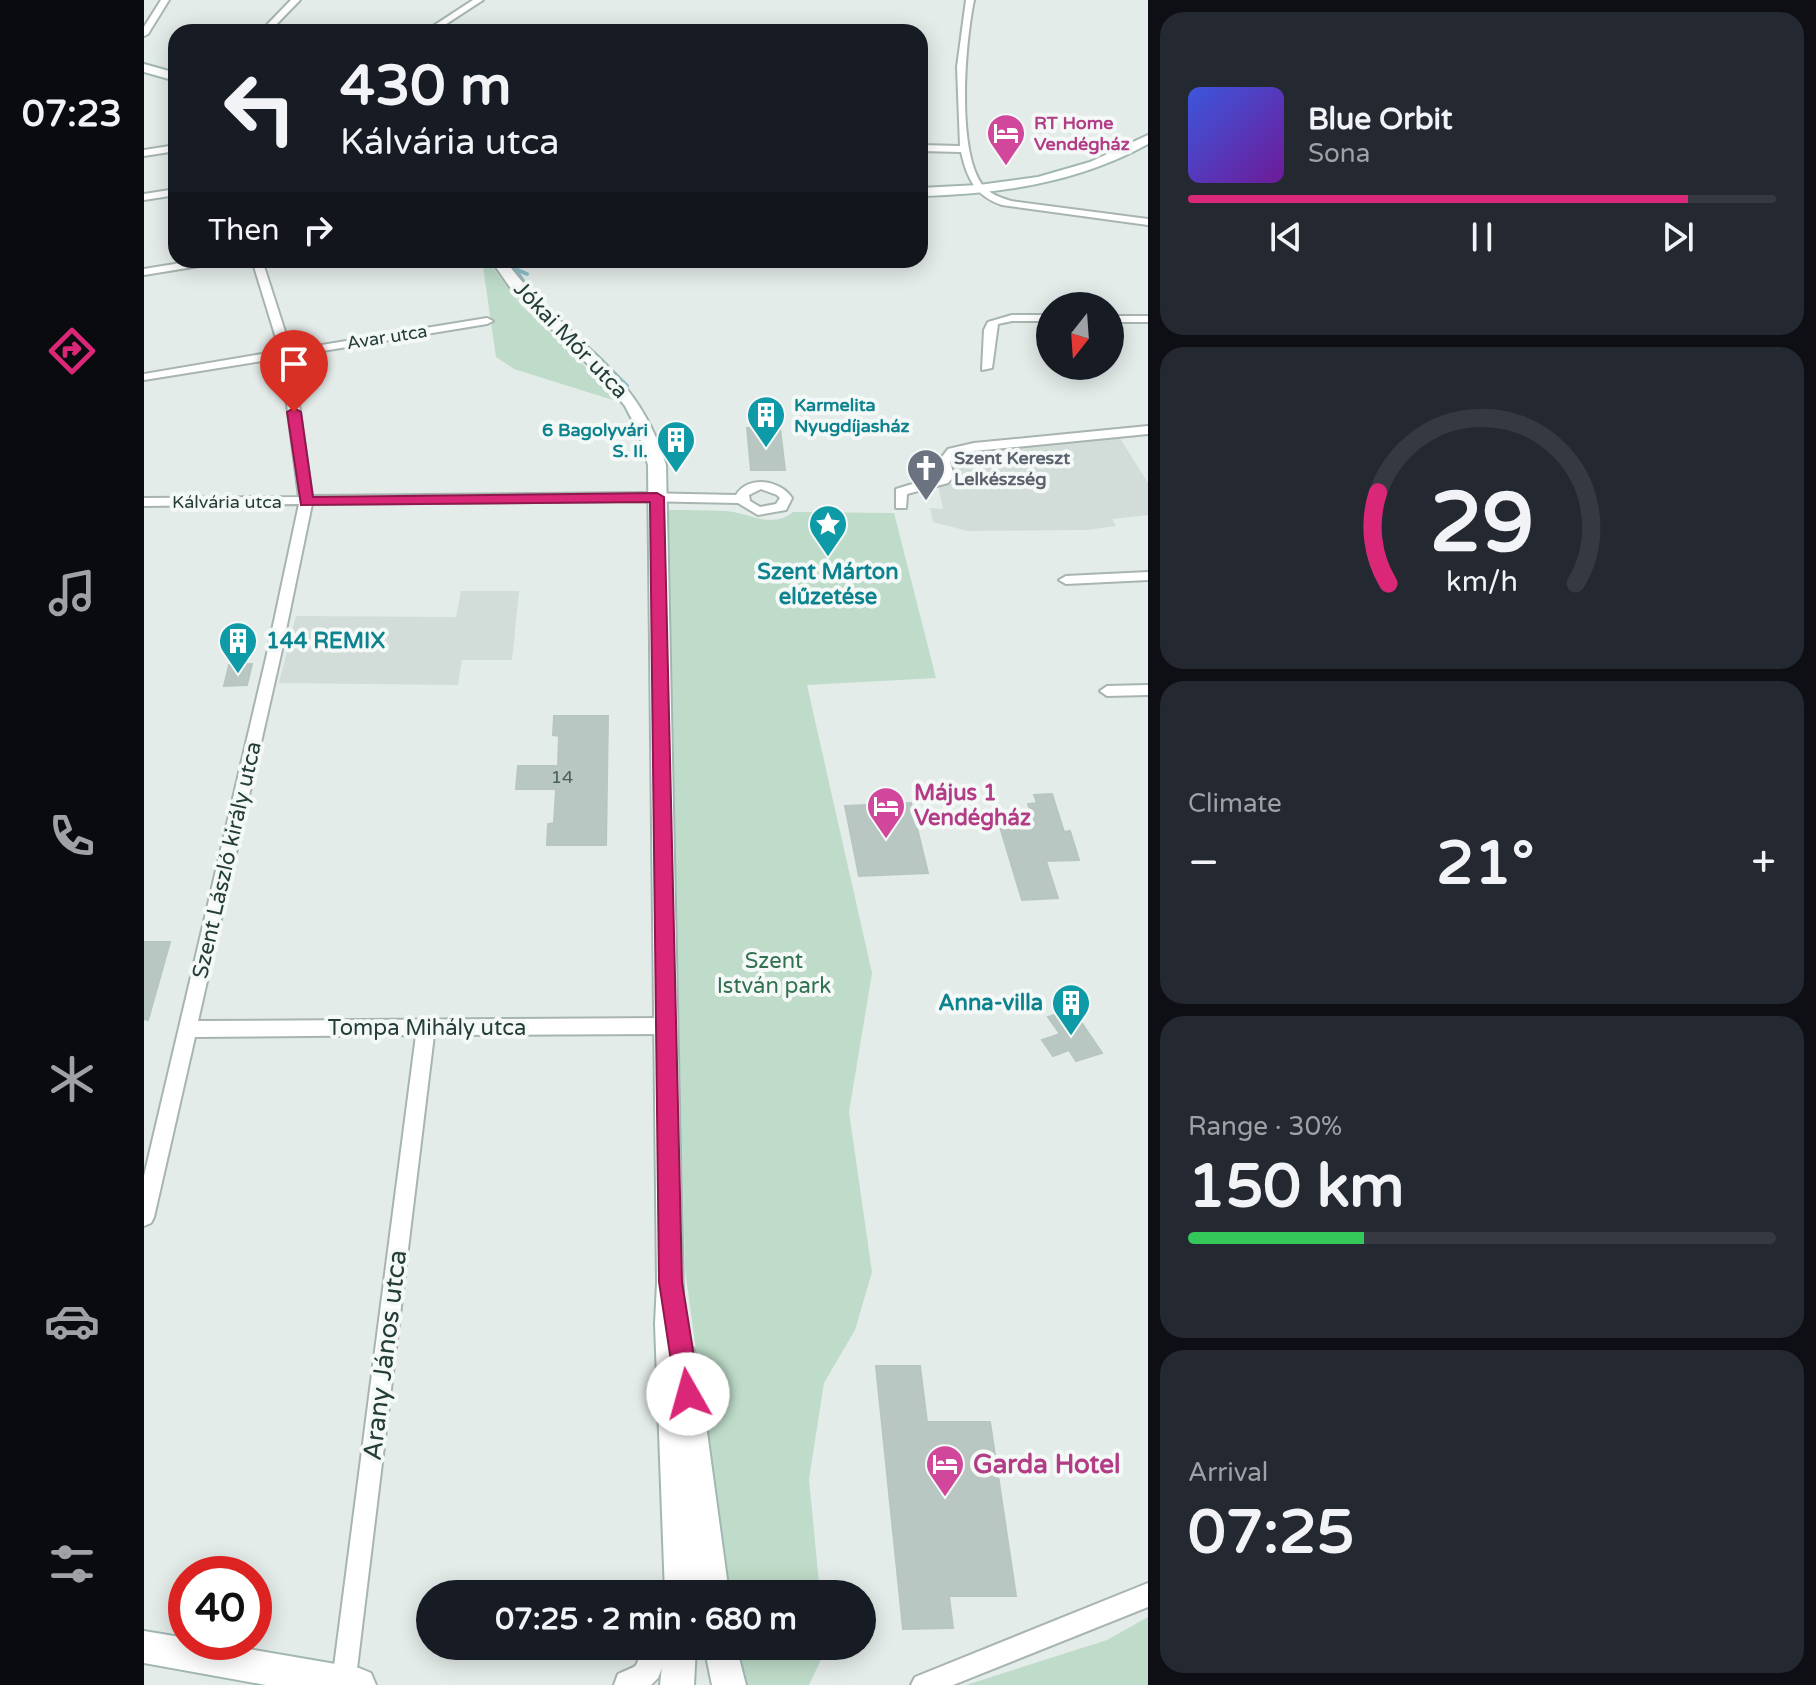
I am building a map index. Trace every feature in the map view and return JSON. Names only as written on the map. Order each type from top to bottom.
[{"type":"street","points":[[144,34],[165,0]]},
{"type":"street","points":[[272,24],[296,0]]},
{"type":"street","points":[[440,24],[479,0]]},
{"type":"street","points":[[970,0],[960,58],[966,149],[976,184],[1010,204],[1148,222]]},
{"type":"street","points":[[144,13],[156,13]]},
{"type":"street","points":[[144,68],[168,75]]},
{"type":"street","points":[[928,192],[981,189],[1036,181],[1080,170],[1120,155],[1148,139]]},
{"type":"street","points":[[928,148],[966,149]]},
{"type":"street","points":[[144,153],[168,149]]},
{"type":"street","points":[[144,197],[168,193]]},
{"type":"street","points":[[144,272],[169,268]]},
{"type":"street","points":[[259,268],[286,353],[306,502]]},
{"type":"street","name":"Jókai Mór utca","points":[[504,268],[519,288],[611,378],[643,417],[653,441],[657,497],[664,1026],[671,1282],[669,1324],[680,1580]]},
{"type":"street","points":[[986,368],[990,330],[994,322],[1036,318]]},
{"type":"street","points":[[1124,319],[1148,319]]},
{"type":"street","name":"Avar utca","points":[[144,377],[487,321]]},
{"type":"street","points":[[901,505],[900,492],[944,480],[948,476],[944,462],[952,452],[1001,443],[1148,430]]},
{"type":"street","name":"Kálvária utca","points":[[144,502],[657,497],[742,499]]},
{"type":"street","name":"Szent László király utca","points":[[144,1217],[306,502]]},
{"type":"street","points":[[1066,580],[1148,576]]},
{"type":"street","points":[[1107,691],[1148,690]]},
{"type":"street","name":"Tompa Mihály utca","points":[[189,1029],[664,1026]]},
{"type":"street","name":"Arany János utca","points":[[352,1684],[426,1028]]},
{"type":"street","name":"Jókai Mór utca","points":[[671,1282],[711,1580]]},
{"type":"street","points":[[666,1580],[666,1546],[675,1465]]},
{"type":"street","points":[[923,1685],[1148,1595]]},
{"type":"street","points":[[144,1647],[352,1684]]},
{"type":"street","points":[[626,1685],[626,1682],[635,1683],[650,1670],[651,1660]]},
{"type":"street","points":[[677,1685],[679,1660]]},
{"type":"street","points":[[723,1660],[729,1685]]},
{"type":"shaded area","points":[[1118,435],[1148,483],[1148,515],[1112,519],[1116,526],[1086,530],[968,531],[933,522],[930,508],[943,509],[938,485],[956,484],[951,457],[981,449]]},
{"type":"shaded area","points":[[461,591],[519,591],[512,660],[462,660],[458,685],[279,683],[296,616],[456,617]]},
{"type":"green space","points":[[483,268],[493,268],[521,305],[581,362],[616,401],[514,369],[496,357]]},
{"type":"green space","name":"Szent István park","points":[[667,510],[725,511],[768,520],[776,520],[793,512],[894,513],[936,678],[807,685],[872,973],[849,1112],[872,1272],[855,1330],[824,1383],[809,1479],[819,1580],[727,1580],[685,1269]]},
{"type":"green space","points":[[1148,1617],[1148,1685],[966,1685],[1107,1640]]},
{"type":"green space","points":[[740,1660],[821,1660],[809,1685],[746,1685]]},
{"type":"building","name":"Karmelita Nyugdíjasház","points":[[747,428],[780,428],[785,470],[751,470]]},
{"type":"building","name":"144 REMIX","points":[[252,664],[247,685],[224,686],[229,665]]},
{"type":"building","points":[[554,716],[608,716],[606,845],[547,845],[548,824],[554,823],[556,789],[516,789],[518,766],[558,766],[559,736],[553,735]]},
{"type":"building","points":[[1052,794],[1064,832],[1070,831],[1079,860],[1046,861],[1058,898],[1022,900],[1000,827],[1036,825],[1028,804],[1037,803],[1034,795]]},
{"type":"building","name":"Május 1 Vendégház","points":[[911,803],[928,873],[859,876],[845,806]]},
{"type":"building","points":[[144,942],[170,942],[148,1020],[144,1019]]},
{"type":"building","name":"Anna-villa","points":[[1072,1009],[1102,1053],[1076,1061],[1069,1050],[1053,1056],[1042,1040],[1060,1034],[1048,1017]]},
{"type":"building","name":"Garda Hotel","points":[[876,1366],[920,1366],[927,1422],[990,1422],[1016,1596],[949,1596],[953,1628],[903,1629]]},
{"type":"waterway","points":[[515,269],[527,274]]},
{"type":"waterway","points":[[515,269],[530,291],[583,343]]},
{"type":"waterway","points":[[594,353],[627,386]]},
{"type":"place","name":"RT Home Vendégház","points":[[1006,167]]},
{"type":"place","name":"Karmelita Nyugdíjasház","points":[[766,449]]},
{"type":"place","name":"6 Bagolyvári S. II.","points":[[676,474]]},
{"type":"place","name":"Szent Kereszt Lelkészség","points":[[926,502]]},
{"type":"place","name":"Szent Márton elűzetése","points":[[828,558]]},
{"type":"place","name":"144 REMIX","points":[[238,675]]},
{"type":"place","name":"Május 1 Vendégház","points":[[886,840]]},
{"type":"place","name":"Anna-villa","points":[[1071,1037]]},
{"type":"place","name":"Garda Hotel","points":[[945,1498]]},
{"type":"route","points":[[294,412],[306,502],[657,497],[664,1026],[671,1282],[688,1394]]}]
